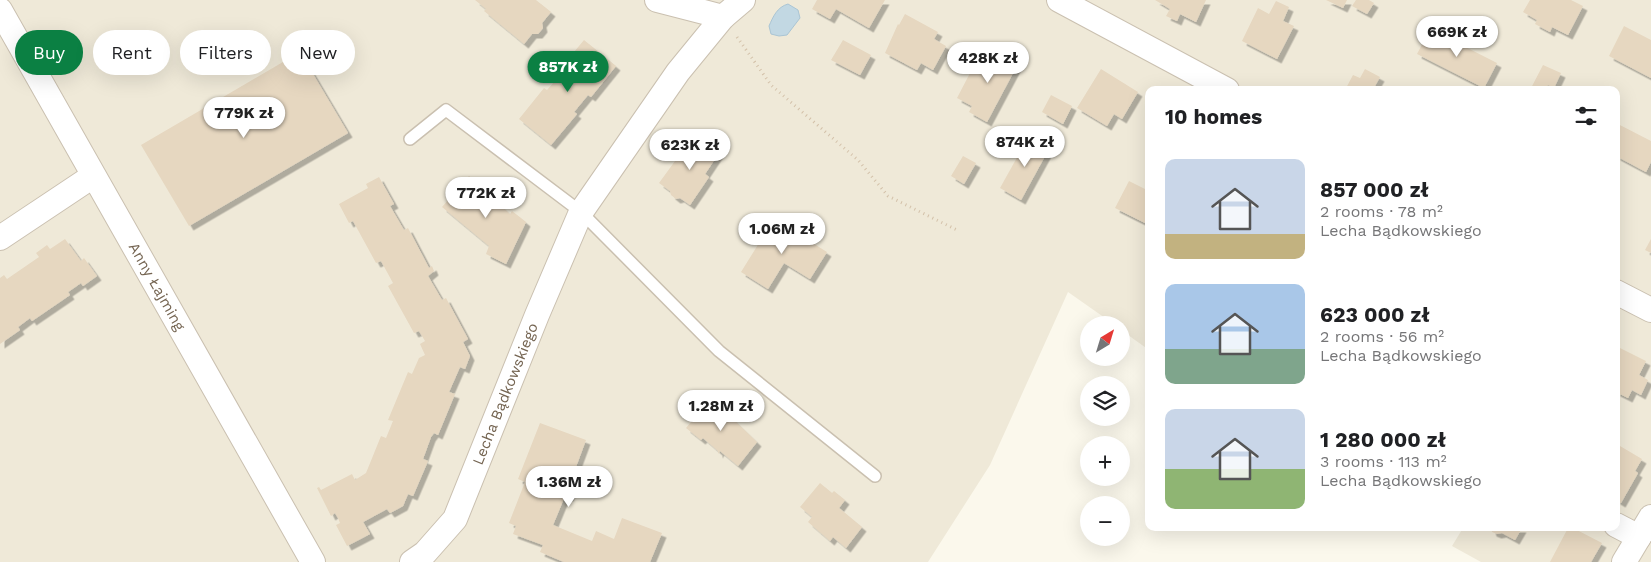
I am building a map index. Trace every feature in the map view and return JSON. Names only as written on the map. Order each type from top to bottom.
[{"type":"street","points":[[657,0],[723,17]]},
{"type":"street","name":"Lecha Bądkowskiego","points":[[412,562],[425,553],[455,519],[536,314],[581,212],[678,72],[723,17],[743,0]]},
{"type":"street","points":[[1059,0],[1220,86]]},
{"type":"street","name":"Anny Łajming","points":[[0,10],[313,562]]},
{"type":"street","points":[[0,238],[93,176]]},
{"type":"street","points":[[1620,294],[1651,310]]},
{"type":"street","points":[[1624,562],[1651,517]]},
{"type":"street","points":[[1620,527],[1638,537]]},
{"type":"lane","points":[[410,139],[446,110],[581,212],[719,351],[875,476]]},
{"type":"path","points":[[723,17],[756,67],[771,85],[858,160],[888,196],[959,231]]},
{"type":"shaded area","points":[[0,0],[1651,0],[1651,562],[1481,562],[1452,546],[1461,531],[1620,531],[1620,86],[1145,86],[1145,347],[1130,336],[1130,316],[1102,316],[1068,292],[990,465],[928,562],[0,562]]},
{"type":"water","points":[[788,4],[798,10],[800,18],[787,35],[771,34],[769,26],[774,16],[781,7]]},
{"type":"building","points":[[475,0],[536,0],[551,12],[542,23],[543,28],[538,34],[532,34],[524,44],[484,11],[486,9]]},
{"type":"building","points":[[817,0],[885,0],[869,28],[836,9],[830,19],[812,9]]},
{"type":"building","points":[[1155,0],[1206,0],[1196,22],[1180,14],[1177,21],[1166,16],[1170,9]]},
{"type":"building","points":[[1326,0],[1347,0],[1343,8]]},
{"type":"building","points":[[1356,0],[1369,0],[1374,3],[1367,14],[1352,6]]},
{"type":"building","points":[[1530,0],[1571,0],[1583,6],[1568,35],[1552,27],[1550,32],[1535,24],[1537,20],[1523,12]]},
{"type":"building","points":[[1276,1],[1289,7],[1283,21],[1294,26],[1277,59],[1242,41],[1258,8],[1269,14]]},
{"type":"building","points":[[905,14],[938,32],[934,39],[946,46],[933,70],[921,63],[917,70],[885,53],[898,24]]},
{"type":"building","points":[[1624,26],[1651,40],[1651,78],[1609,56]]},
{"type":"building","points":[[1430,29],[1497,63],[1485,86],[1480,86],[1417,54]]},
{"type":"building","points":[[584,40],[616,66],[591,97],[588,95],[574,112],[577,114],[551,145],[519,119],[544,88],[547,90],[562,73],[559,70]]},
{"type":"building","points":[[843,40],[871,55],[860,75],[831,60]]},
{"type":"building","points":[[1008,50],[1021,58],[987,122],[969,112],[972,106],[957,98],[981,52],[1001,63]]},
{"type":"building","points":[[281,63],[281,75],[314,75],[348,133],[189,226],[141,145],[261,75],[271,75],[271,69]]},
{"type":"building","points":[[1543,65],[1561,73],[1555,86],[1532,86]]},
{"type":"building","points":[[1101,69],[1138,92],[1122,119],[1114,114],[1107,126],[1077,108]]},
{"type":"building","points":[[1365,69],[1380,77],[1375,86],[1347,86],[1353,75],[1360,78]]},
{"type":"building","points":[[1051,95],[1072,106],[1063,124],[1042,112]]},
{"type":"building","points":[[1620,125],[1651,141],[1651,162],[1646,172],[1620,158]]},
{"type":"building","points":[[694,135],[719,153],[705,174],[709,177],[690,205],[680,198],[676,199],[671,195],[670,191],[659,183]]},
{"type":"building","points":[[1029,136],[1050,147],[1021,200],[1000,188]]},
{"type":"building","points":[[963,156],[976,163],[964,184],[951,176]]},
{"type":"building","points":[[469,176],[510,214],[512,211],[526,222],[506,264],[486,254],[489,246],[442,207]]},
{"type":"building","points":[[379,177],[394,204],[390,206],[404,230],[408,228],[429,268],[432,266],[434,271],[428,276],[442,300],[446,298],[468,339],[463,342],[470,356],[465,369],[460,367],[449,392],[455,394],[438,435],[434,433],[431,437],[423,459],[428,461],[413,496],[408,494],[403,506],[392,512],[390,513],[387,509],[363,522],[370,534],[347,546],[336,525],[340,523],[338,518],[335,513],[331,516],[317,488],[319,487],[321,490],[352,474],[355,480],[366,473],[381,436],[386,438],[393,421],[388,420],[408,372],[412,374],[419,358],[425,355],[420,344],[425,341],[419,331],[414,333],[388,286],[393,283],[381,261],[376,263],[353,221],[349,223],[339,204],[368,188],[366,184]]},
{"type":"building","points":[[1129,181],[1145,189],[1145,223],[1115,208]]},
{"type":"building","points":[[774,219],[827,252],[810,279],[784,263],[768,289],[741,272]]},
{"type":"building","points":[[65,239],[81,261],[84,258],[97,276],[83,286],[81,283],[68,292],[70,295],[32,321],[30,318],[18,327],[20,330],[0,344],[0,278],[4,275],[7,279],[39,257],[36,253],[47,245],[50,249]]},
{"type":"building","points":[[1651,239],[1651,253],[1645,250]]},
{"type":"building","points":[[1620,348],[1646,361],[1639,375],[1648,380],[1641,395],[1632,390],[1628,398],[1620,394]]},
{"type":"building","points":[[711,398],[757,442],[738,466],[720,451],[718,454],[718,451],[703,438],[701,440],[686,428],[695,417],[692,414],[703,400],[707,403]]},
{"type":"building","points":[[540,423],[586,440],[573,475],[569,473],[564,483],[573,486],[569,497],[565,496],[553,525],[592,541],[596,531],[614,539],[622,518],[662,533],[650,562],[564,562],[540,552],[543,545],[513,534],[516,526],[509,523],[525,482],[518,479]]},
{"type":"building","points":[[1620,446],[1642,459],[1635,471],[1638,473],[1621,503]]},
{"type":"building","points":[[820,483],[832,493],[834,491],[845,500],[839,508],[862,527],[846,548],[833,537],[830,541],[808,522],[812,517],[800,507]]},
{"type":"building","points":[[1520,531],[1515,540],[1502,533],[1492,532]]},
{"type":"building","points":[[1566,531],[1579,531],[1602,543],[1591,562],[1550,562]]}]
